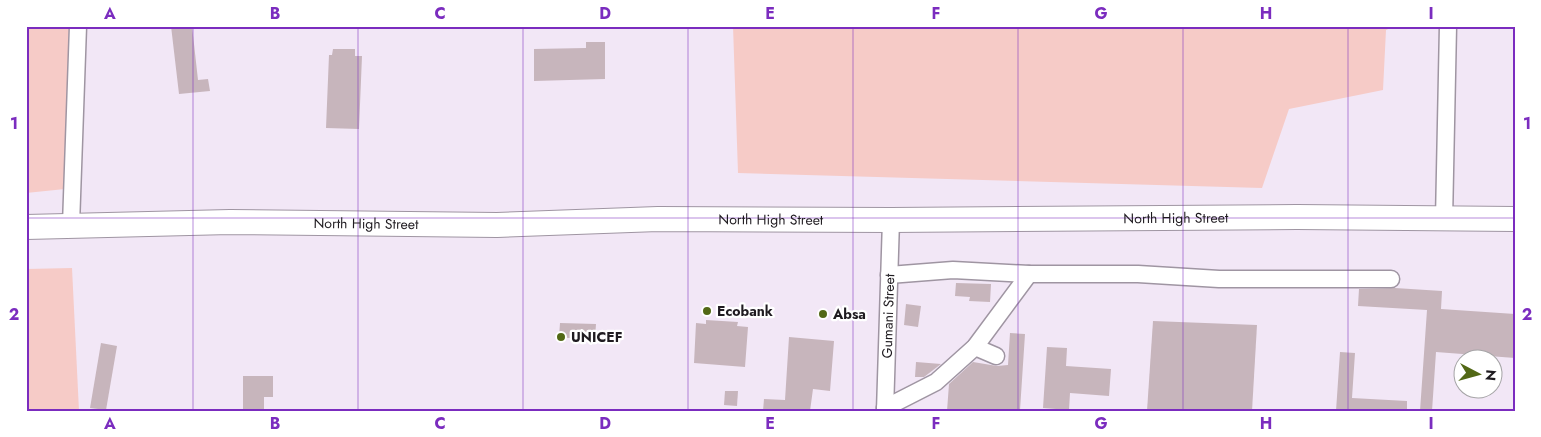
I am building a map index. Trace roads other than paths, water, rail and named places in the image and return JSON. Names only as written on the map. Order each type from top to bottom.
[{"type":"highway","name":"North High Street","points":[[26,227],[230,222],[497,225],[658,218],[891,220],[1297,216],[1515,220]]},
{"type":"street","points":[[71,225],[78,26]]},
{"type":"street","points":[[1444,220],[1448,26]]},
{"type":"street","name":"Gumani Street","points":[[885,410],[891,220]]},
{"type":"street","points":[[889,275],[954,270],[1029,274],[1138,274],[1219,279],[1391,279]]},
{"type":"street","points":[[885,410],[936,382],[975,347],[1029,274]]},
{"type":"street","points":[[975,347],[996,356]]},
{"type":"place","name":"Ecobank","points":[[707,311]]},
{"type":"place","name":"Absa","points":[[823,314]]},
{"type":"place","name":"UNICEF","points":[[561,337]]}]
